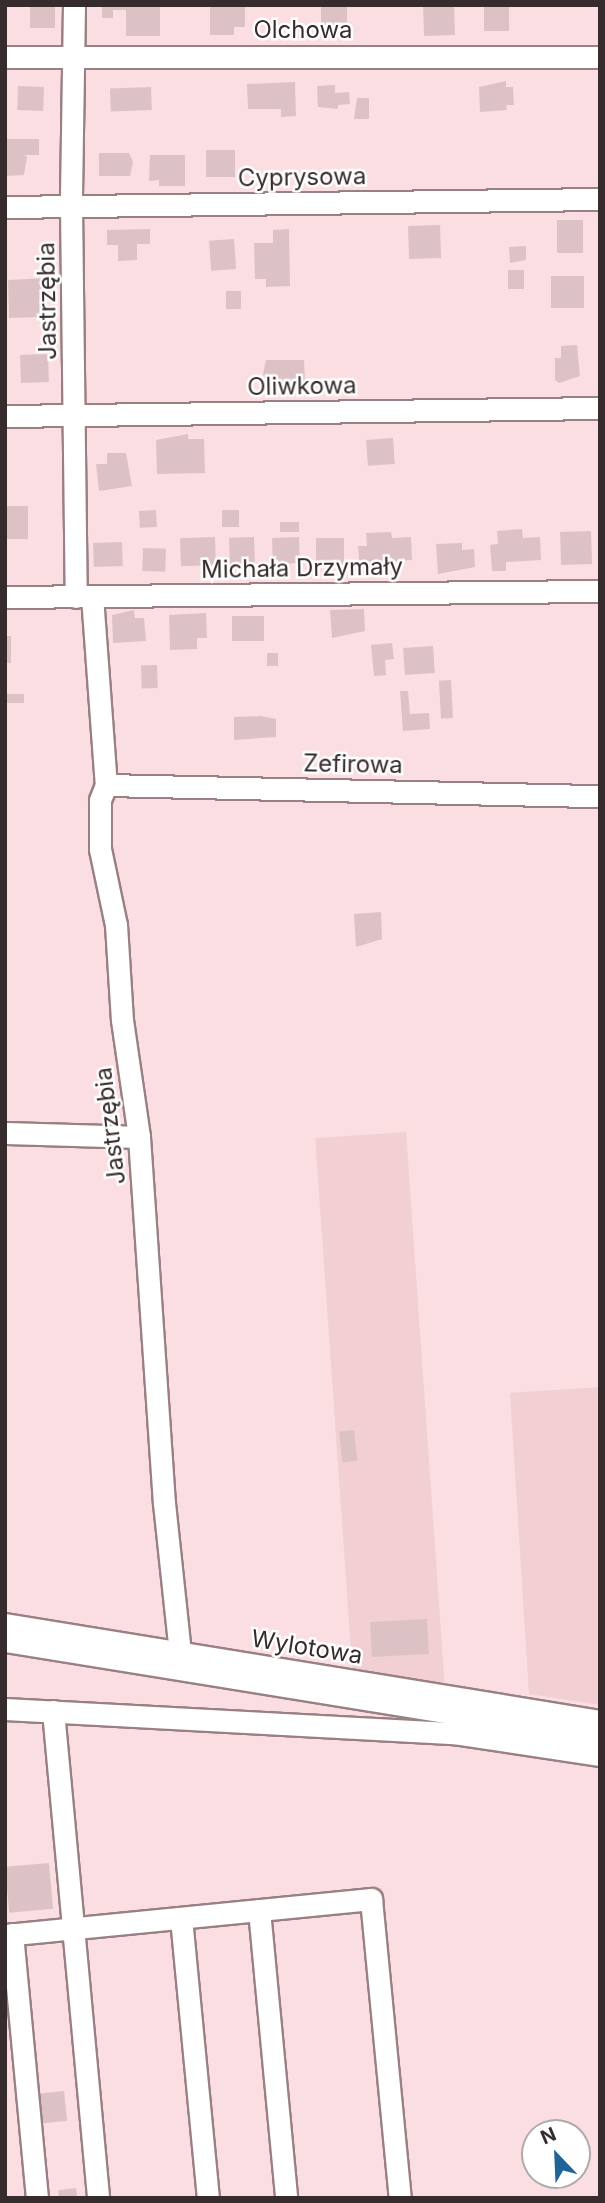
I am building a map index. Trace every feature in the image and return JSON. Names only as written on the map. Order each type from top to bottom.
[{"type":"street","name":"Jastrzębia","points":[[74,5],[71,206],[75,416],[84,597],[106,786],[100,800],[100,849],[116,925],[122,1020],[139,1137],[164,1503],[180,1652]]},
{"type":"street","name":"Olchowa","points":[[5,57],[600,57]]},
{"type":"street","name":"Cyprysowa","points":[[5,206],[600,200]]},
{"type":"street","name":"Oliwkowa","points":[[5,416],[600,408]]},
{"type":"street","name":"Michała Drzymały","points":[[5,597],[600,591]]},
{"type":"street","name":"Zefirowa","points":[[106,786],[600,796]]},
{"type":"street","points":[[5,1133],[139,1137]]},
{"type":"street","name":"Wylotowa","points":[[5,1624],[600,1721]]},
{"type":"street","name":"Wylotowa","points":[[5,1641],[600,1737]]},
{"type":"street","points":[[5,1709],[454,1733],[600,1755]]},
{"type":"street","points":[[53,1712],[98,2198]]},
{"type":"street","points":[[37,2198],[8,1935],[371,1899],[400,2198]]},
{"type":"street","points":[[258,1910],[286,2198]]},
{"type":"street","points":[[181,1918],[208,2198]]},
{"type":"shaded area","points":[[406,1132],[444,1682],[354,1688],[315,1138]]},
{"type":"shaded area","points":[[600,1387],[600,1705],[529,1694],[510,1393]]},
{"type":"building","points":[[30,5],[55,5],[55,28],[30,28]]},
{"type":"building","points":[[102,5],[160,5],[160,36],[126,36],[126,10],[113,10],[113,18],[102,18]]},
{"type":"building","points":[[210,5],[245,5],[245,27],[234,27],[234,35],[210,35]]},
{"type":"building","points":[[454,5],[455,35],[424,36],[423,6]]},
{"type":"building","points":[[484,5],[509,5],[509,31],[484,31]]},
{"type":"building","points":[[321,7],[347,7],[347,35],[321,35]]},
{"type":"building","points":[[506,81],[506,87],[513,87],[514,105],[506,105],[507,110],[480,112],[479,87]]},
{"type":"building","points":[[295,82],[296,116],[281,117],[281,109],[248,109],[247,84]]},
{"type":"building","points":[[335,85],[335,93],[349,92],[350,104],[338,105],[338,109],[318,107],[317,86]]},
{"type":"building","points":[[18,86],[44,87],[43,111],[17,110]]},
{"type":"building","points":[[151,87],[152,110],[111,111],[110,88]]},
{"type":"building","points":[[357,98],[369,98],[369,119],[354,119]]},
{"type":"building","points":[[5,139],[39,139],[39,155],[24,155],[27,157],[24,175],[5,176]]},
{"type":"building","points":[[206,150],[235,150],[235,177],[206,177]]},
{"type":"building","points":[[99,153],[129,153],[133,162],[130,176],[99,176]]},
{"type":"building","points":[[150,155],[185,155],[185,186],[159,186],[159,180],[149,181]]},
{"type":"building","points":[[557,220],[583,220],[583,253],[557,253]]},
{"type":"building","points":[[440,225],[441,258],[409,259],[408,226]]},
{"type":"building","points":[[150,229],[150,244],[137,244],[137,260],[118,261],[118,245],[107,245],[107,230]]},
{"type":"building","points":[[289,229],[290,286],[266,287],[266,279],[255,279],[254,243],[273,243],[273,230]]},
{"type":"building","points":[[234,239],[236,269],[211,271],[209,241]]},
{"type":"building","points":[[526,246],[526,260],[510,263],[509,247]]},
{"type":"building","points":[[508,270],[524,270],[524,289],[508,289]]},
{"type":"building","points":[[551,276],[584,276],[584,308],[551,308]]},
{"type":"building","points":[[49,278],[49,300],[42,300],[43,317],[9,318],[8,280]]},
{"type":"building","points":[[226,291],[241,291],[241,309],[226,309]]},
{"type":"building","points":[[577,345],[580,376],[559,383],[555,380],[555,358],[561,358],[561,346]]},
{"type":"building","points":[[48,354],[49,382],[21,383],[20,355]]},
{"type":"building","points":[[266,360],[304,360],[305,381],[266,382],[263,374]]},
{"type":"building","points":[[188,434],[188,439],[204,439],[205,473],[157,474],[156,440]]},
{"type":"building","points":[[393,438],[395,464],[368,466],[366,440]]},
{"type":"building","points":[[107,453],[126,453],[132,486],[99,491],[96,464],[107,464]]},
{"type":"building","points":[[5,506],[28,506],[28,539],[5,539]]},
{"type":"building","points":[[156,510],[157,527],[140,528],[139,511]]},
{"type":"building","points":[[222,510],[239,510],[239,527],[222,527]]},
{"type":"building","points":[[280,522],[299,522],[299,532],[280,532]]},
{"type":"building","points":[[522,529],[523,538],[540,537],[541,560],[506,562],[506,571],[492,571],[490,545],[498,544],[497,531]]},
{"type":"building","points":[[591,531],[592,564],[561,565],[560,532]]},
{"type":"building","points":[[391,532],[392,538],[411,537],[412,560],[376,562],[376,571],[360,572],[358,546],[367,546],[366,533]]},
{"type":"building","points":[[215,537],[216,565],[181,566],[180,538]]},
{"type":"building","points":[[254,537],[255,564],[230,565],[229,538]]},
{"type":"building","points":[[299,537],[300,563],[273,564],[272,538]]},
{"type":"building","points":[[316,538],[344,538],[344,565],[316,565]]},
{"type":"building","points":[[122,542],[123,566],[94,567],[93,543]]},
{"type":"building","points":[[462,543],[462,550],[474,549],[475,567],[438,574],[436,544]]},
{"type":"building","points":[[143,548],[166,549],[165,572],[142,571]]},
{"type":"building","points":[[364,609],[365,631],[332,638],[330,610]]},
{"type":"building","points":[[134,610],[135,618],[144,618],[146,641],[113,643],[112,615]]},
{"type":"building","points":[[206,613],[207,638],[197,638],[197,649],[170,650],[169,615]]},
{"type":"building","points":[[232,616],[264,616],[264,641],[232,641]]},
{"type":"building","points":[[5,636],[11,636],[11,663],[5,663]]},
{"type":"building","points":[[392,643],[394,659],[385,660],[386,675],[374,676],[371,645]]},
{"type":"building","points":[[433,646],[435,673],[405,675],[403,648]]},
{"type":"building","points":[[267,653],[278,653],[278,666],[267,666]]},
{"type":"building","points":[[157,665],[158,688],[142,689],[141,666]]},
{"type":"building","points":[[451,680],[453,718],[441,719],[439,681]]},
{"type":"building","points":[[400,691],[408,691],[410,714],[429,713],[430,729],[403,731]]},
{"type":"building","points":[[5,694],[24,694],[24,703],[5,703]]},
{"type":"building","points":[[261,716],[276,719],[276,737],[234,740],[234,717]]},
{"type":"building","points":[[381,912],[382,939],[356,947],[354,914]]},
{"type":"building","points":[[354,1430],[357,1461],[342,1462],[339,1432]]},
{"type":"building","points":[[427,1619],[429,1654],[372,1657],[370,1622]]},
{"type":"building","points":[[49,1863],[53,1909],[9,1913],[5,1867]]},
{"type":"building","points":[[64,2091],[67,2121],[39,2124],[36,2094]]},
{"type":"building","points":[[76,2188],[77,2196],[59,2198],[58,2190]]}]
